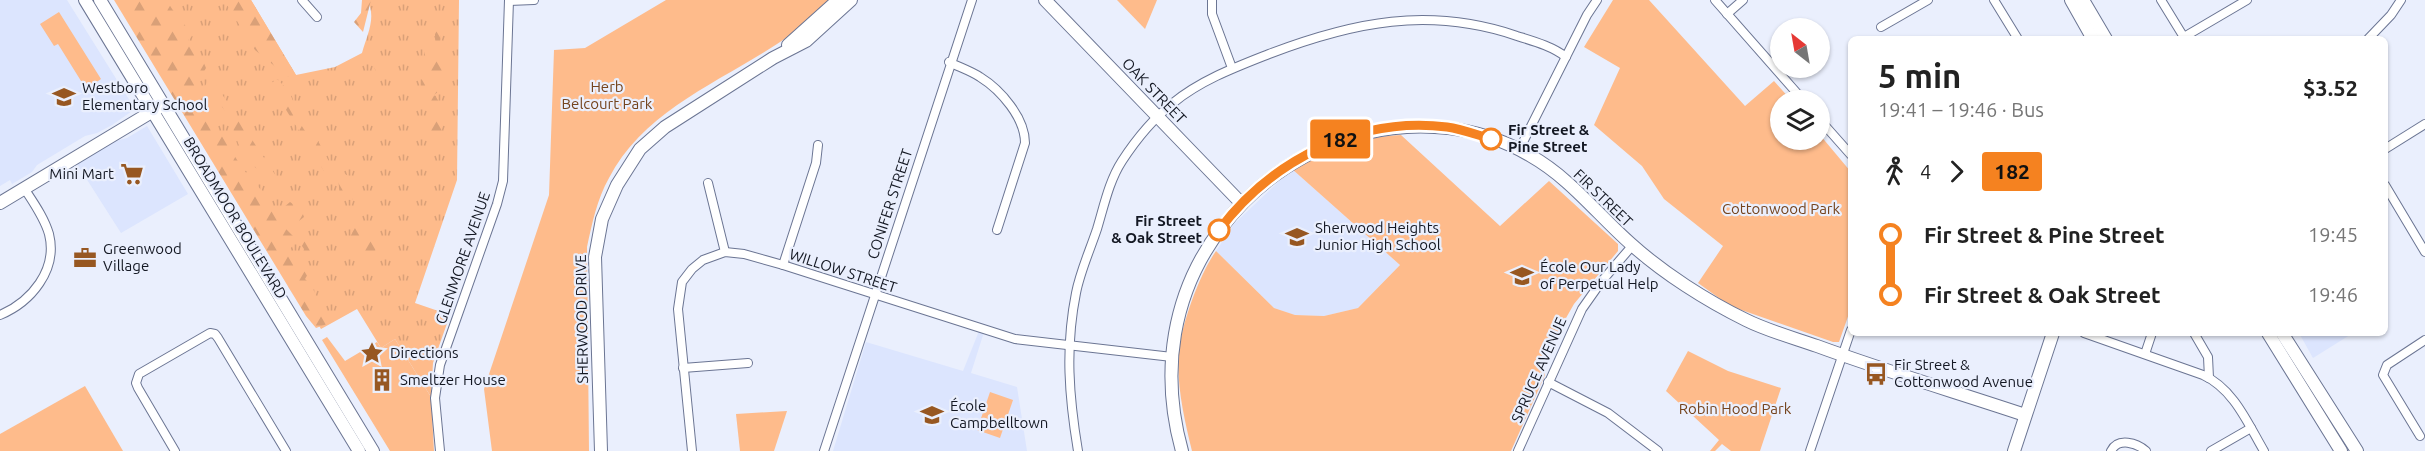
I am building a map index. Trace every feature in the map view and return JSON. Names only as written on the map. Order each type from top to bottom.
[{"type":"main road","name":"BROADMOOR BOULEVARD","points":[[85,0],[356,448]]},
{"type":"main road","name":"BROADMOOR BOULEVARD","points":[[100,0],[373,451]]},
{"type":"main road","name":"SHERWOOD DRIVE","points":[[779,54],[838,0]]},
{"type":"main road","name":"SHERWOOD DRIVE","points":[[601,451],[595,257],[597,237],[608,204],[629,164],[650,139],[691,109],[779,54],[806,41],[851,0]]},
{"type":"main road","name":"OAK STREET","points":[[1045,0],[1241,203]]},
{"type":"main road","points":[[2071,0],[2091,36]]},
{"type":"main road","points":[[2083,0],[2104,36]]},
{"type":"main road","points":[[0,202],[164,105]]},
{"type":"main road","name":"FIR STREET","points":[[1182,451],[1172,405],[1172,357],[1182,305],[1198,264],[1217,232],[1241,203],[1296,160],[1335,141],[1358,134],[1409,126],[1448,127],[1493,139],[1539,161],[1564,180],[1632,246],[1695,291],[1748,321],[1842,355],[2025,415]]},
{"type":"main road","points":[[2014,451],[2052,336]]},
{"type":"main road","points":[[2270,336],[2341,451]]},
{"type":"main road","points":[[2284,336],[2357,451]]},
{"type":"main road","points":[[2303,392],[2333,451]]},
{"type":"street","points":[[302,0],[317,17]]},
{"type":"street","points":[[509,1],[534,0]]},
{"type":"street","name":"CONIFER STREET","points":[[824,451],[972,0]]},
{"type":"street","points":[[1212,0],[1212,14],[1232,68]]},
{"type":"street","points":[[1519,150],[1597,0]]},
{"type":"street","points":[[1715,0],[1794,90]]},
{"type":"street","points":[[1728,14],[1743,0]]},
{"type":"street","points":[[1881,27],[1928,0]]},
{"type":"street","points":[[1994,0],[2016,36]]},
{"type":"street","points":[[2161,0],[2183,36]]},
{"type":"street","points":[[2187,36],[2247,0]]},
{"type":"street","points":[[2371,36],[2391,15],[2401,0]]},
{"type":"street","name":"GLENMORE AVENUE","points":[[440,451],[435,398],[440,365],[503,181],[509,1]]},
{"type":"street","points":[[1078,451],[1070,398],[1069,346],[1076,292],[1111,183],[1122,162],[1170,104],[1232,68],[1327,33],[1397,20],[1460,23],[1496,29],[1544,45],[1566,57]]},
{"type":"street","points":[[950,62],[980,77],[1001,96],[1020,120],[1025,131],[1025,143],[997,230]]},
{"type":"street","points":[[2388,146],[2425,124]]},
{"type":"street","points":[[1830,131],[1848,152]]},
{"type":"street","points":[[783,266],[816,163],[818,146]]},
{"type":"street","points":[[692,451],[678,309],[682,282],[692,269],[703,260],[725,252],[708,183]]},
{"type":"street","points":[[0,315],[18,306],[36,289],[42,279],[50,253],[48,233],[24,188]]},
{"type":"street","points":[[2388,190],[2425,252]]},
{"type":"street","name":"SPRUCE AVENUE","points":[[1518,451],[1582,309],[1632,246]]},
{"type":"street","name":"WILLOW STREET","points":[[725,252],[744,254],[1015,339],[1172,357]]},
{"type":"street","points":[[176,451],[138,388],[137,378],[139,374],[210,333],[215,334],[218,338],[286,451]]},
{"type":"street","points":[[1813,450],[1849,336]]},
{"type":"street","points":[[2093,336],[2209,378],[2229,394],[2265,451]]},
{"type":"street","points":[[2145,354],[2151,336]]},
{"type":"street","points":[[2196,336],[2208,357],[2209,378]]},
{"type":"street","points":[[2420,436],[2383,375],[2387,365],[2425,340]]},
{"type":"street","points":[[683,368],[748,363]]},
{"type":"street","points":[[1548,382],[1608,413],[1658,451]]},
{"type":"street","points":[[2211,451],[2250,428]]},
{"type":"street","points":[[2111,451],[2113,447],[2122,442],[2146,451]]},
{"type":"shaded area","name":"Westboro Elementary School","points":[[0,0],[67,0],[135,109],[112,125],[85,136],[37,165],[32,172],[12,184],[10,180],[0,186]]},
{"type":"shaded area","points":[[147,126],[188,194],[121,233],[77,164],[115,141],[127,138]]},
{"type":"shaded area","name":"Sherwood Heights Junior High School","points":[[1292,169],[1400,265],[1358,308],[1324,316],[1294,315],[1274,308],[1216,251],[1234,224]]},
{"type":"shaded area","name":"École Campbelltown","points":[[979,331],[984,332],[971,373],[1017,387],[1027,451],[833,451],[866,342],[963,371]]},
{"type":"shaded area","points":[[2301,336],[2348,336],[2313,358]]},
{"type":"green space","points":[[114,0],[167,0],[189,31],[192,36],[188,40],[200,54],[206,68],[198,82],[198,92],[216,114],[215,124],[242,168],[262,191],[275,211],[278,221],[293,236],[295,243],[290,249],[295,259],[309,272],[305,279],[312,286],[327,324],[316,328],[306,316]]},
{"type":"green space","points":[[120,0],[251,0],[296,75],[335,67],[362,53],[371,19],[367,0],[459,0],[457,180],[415,303],[450,315],[433,363],[431,397],[395,339],[381,348],[357,309],[321,329]]},
{"type":"green space","points":[[224,0],[251,0],[296,75],[288,77],[255,50]]},
{"type":"green space","points":[[362,0],[371,0],[363,32],[354,22],[361,13]]},
{"type":"green space","name":"Herb Belcourt Park","points":[[666,0],[831,0],[793,33],[667,112],[625,153],[609,178],[598,203],[587,247],[589,451],[492,451],[484,389],[549,195],[554,50],[585,48]]},
{"type":"green space","points":[[1117,0],[1157,0],[1145,29]]},
{"type":"green space","name":"Cottonwood Park","points":[[1613,0],[1649,0],[1745,106],[1774,81],[1782,90],[1770,90],[1770,150],[1830,150],[1830,147],[1848,168],[1848,316],[1839,342],[1833,342],[1730,306],[1698,283],[1723,246],[1664,199],[1642,166],[1594,125],[1620,68],[1584,47]]},
{"type":"green space","points":[[59,12],[101,79],[86,89],[58,44],[54,46],[40,24]]},
{"type":"green space","points":[[435,22],[442,28],[439,46],[442,54],[441,60],[446,65],[439,91],[434,95],[444,108],[444,114],[439,118],[442,124],[442,136],[431,138],[423,130],[428,124],[428,97],[421,89],[425,50],[436,45]]},
{"type":"green space","points":[[377,40],[384,44],[379,51],[383,68],[377,74],[372,57]]},
{"type":"green space","points":[[210,76],[280,182],[281,187],[244,159],[227,113],[205,86]]},
{"type":"green space","points":[[277,79],[290,94],[302,127],[317,139],[334,171],[324,171],[270,84]]},
{"type":"green space","points":[[1401,135],[1500,226],[1549,181],[1618,244],[1618,251],[1574,304],[1542,360],[1545,375],[1511,451],[1192,451],[1180,388],[1179,350],[1193,299],[1210,260],[1216,251],[1274,308],[1295,315],[1324,316],[1358,308],[1400,265],[1292,169],[1345,146],[1386,136]]},
{"type":"green space","points":[[345,174],[351,178],[350,185],[354,192],[352,200],[340,199],[338,175]]},
{"type":"green space","points":[[290,202],[301,209],[304,217],[295,224],[284,215],[283,208]]},
{"type":"green space","points":[[355,228],[367,229],[378,240],[374,256],[356,249],[350,237]]},
{"type":"green space","points":[[303,235],[307,236],[318,258],[312,261],[302,258],[304,249],[300,243]]},
{"type":"green space","points":[[327,337],[345,361],[377,342],[381,348],[395,339],[431,397],[434,451],[390,451],[322,340]]},
{"type":"green space","name":"Robin Hood Park","points":[[1688,351],[1728,371],[1781,388],[1760,451],[1731,451],[1722,444],[1715,451],[1710,451],[1719,440],[1666,391]]},
{"type":"green space","points":[[85,386],[123,451],[0,451],[0,434]]},
{"type":"green space","points":[[990,392],[1013,400],[1000,438],[977,430]]},
{"type":"green space","points":[[787,411],[774,451],[740,451],[736,414]]},
{"type":"bus line","name":"182","points":[[1219,230],[1241,203],[1265,182],[1296,160],[1335,141],[1358,134],[1409,126],[1448,127],[1491,139]]},
{"type":"place","name":"Westboro Elementary School","points":[[64,97]]},
{"type":"place","name":"Fir Street & Pine Street","points":[[1491,139]]},
{"type":"place","name":"Mini Mart","points":[[132,174]]},
{"type":"place","name":"Fir Street & Oak Street","points":[[1219,230]]},
{"type":"place","name":"Sherwood Heights Junior High School","points":[[1297,237]]},
{"type":"place","name":"Greenwood Village","points":[[85,258]]},
{"type":"place","name":"École Our Lady of Perpetual Help","points":[[1522,276]]},
{"type":"place","name":"Directions","points":[[372,353]]},
{"type":"place","name":"Fir Street & Cottonwood Avenue","points":[[1876,374]]},
{"type":"place","name":"Smeltzer House","points":[[382,380]]},
{"type":"place","name":"École Campbelltown","points":[[932,415]]}]
